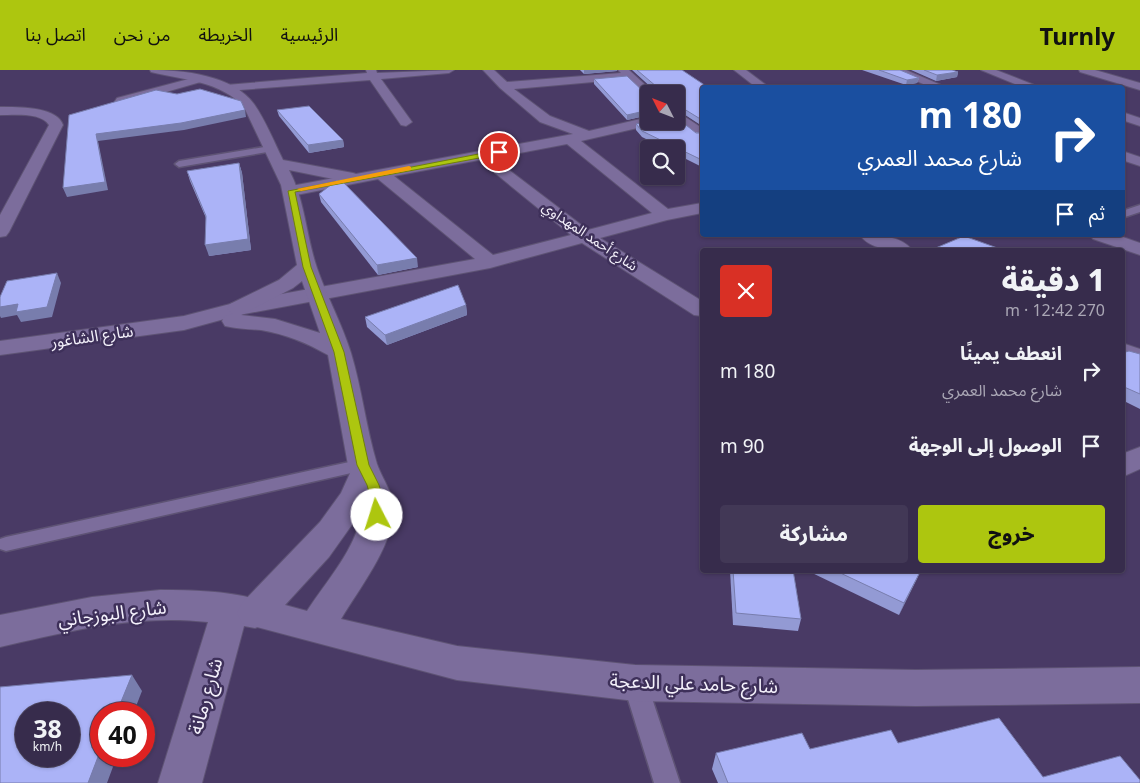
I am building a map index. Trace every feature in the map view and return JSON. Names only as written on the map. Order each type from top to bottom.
[{"type":"street","points":[[158,70],[202,76]]},
{"type":"street","points":[[175,70],[202,76],[245,99],[270,149],[279,162],[290,188],[307,267],[339,352],[364,469],[373,485],[377,499],[377,515],[373,532],[365,550],[316,628]]},
{"type":"street","points":[[226,88],[372,73],[449,70]]},
{"type":"street","points":[[488,70],[504,86],[545,119],[588,135]]},
{"type":"street","points":[[739,70],[761,85]]},
{"type":"street","points":[[897,70],[935,85]]},
{"type":"street","points":[[986,70],[1028,85]]},
{"type":"street","points":[[1084,70],[1140,87]]},
{"type":"street","points":[[372,73],[406,122]]},
{"type":"street","points":[[504,86],[625,73],[640,86]]},
{"type":"street","points":[[110,105],[202,76]]},
{"type":"street","points":[[1116,80],[1140,81]]},
{"type":"street","points":[[0,111],[40,114],[60,120],[0,232]]},
{"type":"street","points":[[1125,117],[1140,122]]},
{"type":"street","points":[[685,122],[700,133]]},
{"type":"street","points":[[290,188],[482,156],[640,123]]},
{"type":"street","points":[[570,139],[665,215]]},
{"type":"street","name":"شارع أحمد المهداوي","points":[[482,156],[585,236],[700,309]]},
{"type":"street","points":[[1125,156],[1140,162]]},
{"type":"street","points":[[279,162],[313,171],[354,178]]},
{"type":"street","points":[[380,173],[490,262]]},
{"type":"street","name":"شارع الشاغور","points":[[0,348],[320,302],[490,262],[665,215],[700,208]]},
{"type":"street","points":[[873,237],[895,248]]},
{"type":"street","points":[[1105,237],[1140,249]]},
{"type":"street","points":[[235,315],[286,284],[307,267]]},
{"type":"street","points":[[235,315],[299,332],[321,341],[339,352]]},
{"type":"street","points":[[1125,351],[1140,358]]},
{"type":"street","points":[[1125,465],[1140,456]]},
{"type":"street","points":[[242,611],[335,526],[354,499],[364,469]]},
{"type":"street","name":"شارع البوزجاني","points":[[0,631],[102,611],[146,605],[242,611]]},
{"type":"street","name":"شارع حامد علي الدعجة","points":[[242,611],[457,663],[634,683],[916,688],[1140,685]]},
{"type":"street","name":"شارع رمانة","points":[[180,783],[242,611]]},
{"type":"lane","points":[[179,164],[270,149]]},
{"type":"lane","points":[[1125,214],[1140,208]]},
{"type":"lane","points":[[6,544],[364,469]]},
{"type":"lane","points":[[634,683],[667,783]]},
{"type":"building","points":[[637,70],[682,70],[704,85],[700,85],[700,119],[685,110],[685,85],[655,85]]},
{"type":"building","points":[[879,70],[900,70],[919,78],[907,80]]},
{"type":"building","points":[[924,70],[952,70],[958,72],[937,75]]},
{"type":"building","points":[[627,76],[640,88],[640,112],[627,115],[594,79]]},
{"type":"building","points":[[200,89],[241,101],[245,110],[181,123],[96,134],[105,182],[63,188],[69,115],[156,90],[177,94]]},
{"type":"building","points":[[309,106],[343,140],[308,145],[277,110]]},
{"type":"building","points":[[685,124],[696,133],[700,133],[700,159],[685,152],[685,140],[661,140],[642,131],[685,130]]},
{"type":"building","points":[[239,163],[248,239],[205,245],[206,216],[187,171]]},
{"type":"building","points":[[341,180],[417,258],[377,265],[319,194],[336,181]]},
{"type":"building","points":[[962,237],[967,237],[997,248],[936,248]]},
{"type":"building","points":[[57,273],[47,307],[16,312],[18,304],[0,307],[0,297],[7,281]]},
{"type":"building","points":[[458,285],[466,305],[385,335],[365,317]]},
{"type":"building","points":[[1129,351],[1140,354],[1140,394],[1125,387],[1125,352]]},
{"type":"building","points":[[733,573],[793,573],[801,619],[736,613]]},
{"type":"building","points":[[840,573],[919,573],[904,603]]},
{"type":"building","points":[[132,675],[121,702],[90,702],[90,767],[94,767],[88,783],[0,783],[0,687]]},
{"type":"building","points":[[999,718],[1043,777],[1120,756],[1140,780],[1140,783],[728,783],[716,753],[802,733],[810,749],[891,730],[898,743]]},
{"type":"slow traffic","points":[[301,189],[409,168]]},
{"type":"route","points":[[377,515],[377,499],[373,485],[365,473],[339,352],[307,267],[291,191],[499,152]]}]
